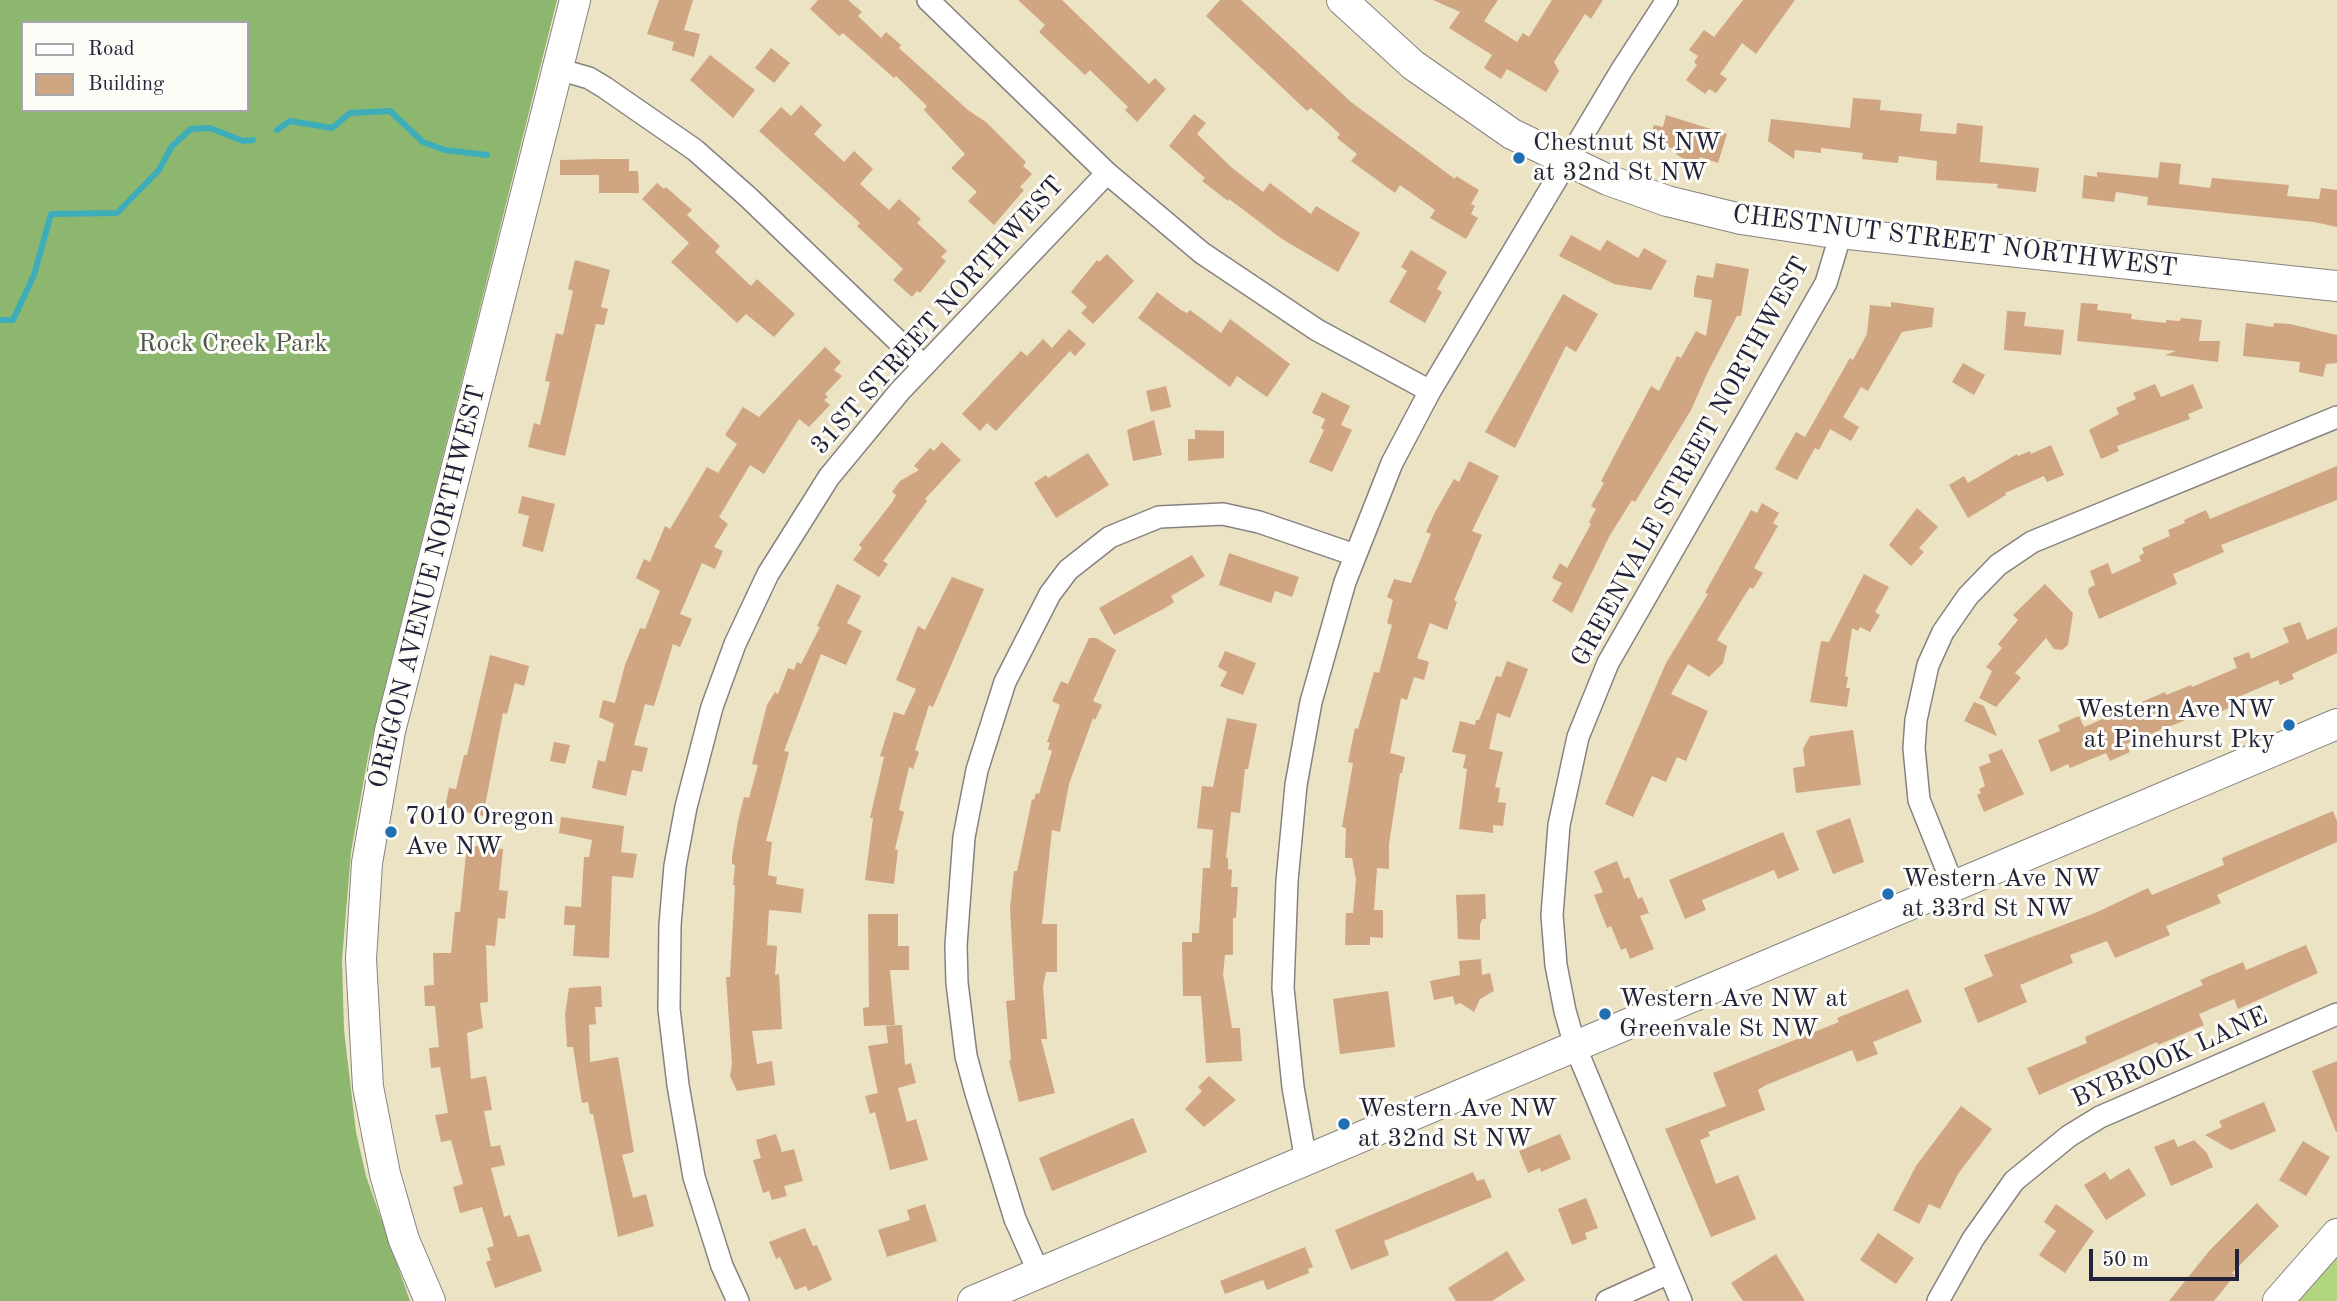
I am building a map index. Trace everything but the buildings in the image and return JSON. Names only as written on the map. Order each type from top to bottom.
[{"type":"street","name":"OREGON AVENUE NORTHWEST","points":[[430,1301],[404,1240],[385,1174],[368,1087],[360,959],[367,863],[390,731],[575,0]]},
{"type":"street","points":[[928,0],[1107,173],[1177,233],[1244,284],[1317,330],[1430,391]]},
{"type":"street","name":"CHESTNUT STREET NORTHWEST","points":[[1342,0],[1392,48],[1456,98],[1512,134],[1567,163],[1643,193],[1704,211],[1777,225],[1841,233],[2337,286]]},
{"type":"street","points":[[1306,1161],[1294,1099],[1284,999],[1282,946],[1287,881],[1296,785],[1311,702],[1355,555],[1392,463],[1430,391],[1621,71],[1667,0]]},
{"type":"street","points":[[558,69],[590,78],[695,150],[924,366]]},
{"type":"street","name":"31ST STREET NORTHWEST","points":[[738,1301],[722,1266],[694,1177],[673,1053],[668,972],[678,848],[712,706],[762,585],[829,477],[870,425],[1107,173]]},
{"type":"street","name":"GREENVALE STREET NORTHWEST","points":[[1681,1301],[1575,1046],[1556,965],[1552,915],[1559,825],[1578,737],[1589,704],[1627,627],[1826,283],[1841,233]]},
{"type":"street","points":[[1953,885],[1919,800],[1914,748],[1916,720],[1928,665],[1942,632],[1962,603],[1998,565],[2032,542],[2337,417]]},
{"type":"street","points":[[1039,1273],[1015,1219],[976,1093],[966,1056],[957,983],[959,891],[969,801],[1010,670],[1050,594],[1068,570],[1110,537],[1159,517],[1223,514],[1259,522],[1355,555]]},
{"type":"street","points":[[973,1301],[2337,724]]},
{"type":"street","name":"BYBROOK LANE","points":[[1938,1301],[1973,1239],[2014,1181],[2069,1136],[2100,1117],[2337,1014]]},
{"type":"street","points":[[2278,1301],[2337,1234]]},
{"type":"street","points":[[1607,1301],[1669,1273]]},
{"type":"green space","name":"Rock Creek Park","points":[[0,0],[557,0],[369,751],[351,852],[342,960],[344,1030],[356,1132],[366,1176],[410,1301],[0,1301]]},
{"type":"green space","points":[[2337,1253],[2337,1301],[2295,1301]]},
{"type":"waterway","points":[[277,130],[290,121],[332,128],[350,113],[390,111],[423,142],[445,150],[487,155]]},
{"type":"waterway","points":[[0,320],[13,320],[34,275],[51,214],[117,213],[159,170],[172,146],[191,129],[210,128],[243,141],[253,140]]},
{"type":"place","name":"Chestnut St NW at 32nd St NW","points":[[1519,158]]},
{"type":"place","name":"Western Ave NW at Pinehurst Pky","points":[[2289,725]]},
{"type":"place","name":"7010 Oregon Ave NW","points":[[391,832]]},
{"type":"place","name":"Western Ave NW at 33rd St NW","points":[[1888,894]]},
{"type":"place","name":"Western Ave NW at Greenvale St NW","points":[[1605,1014]]},
{"type":"place","name":"Western Ave NW at 32nd St NW","points":[[1344,1124]]}]
